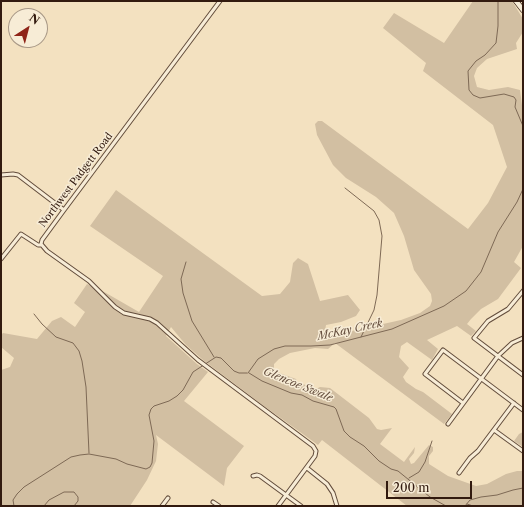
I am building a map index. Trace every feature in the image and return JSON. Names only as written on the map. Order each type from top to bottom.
[{"type":"street","name":"Northwest Padgett Road","points":[[41,245],[42,240],[64,210],[220,1]]},
{"type":"street","points":[[516,1],[523,10]]},
{"type":"street","points":[[1,175],[12,174],[20,177],[64,210]]},
{"type":"street","points":[[1,259],[21,234],[38,245],[41,245],[89,281],[115,307],[124,313],[155,321],[181,345],[217,374],[313,446],[316,451],[315,456],[278,506]]},
{"type":"street","points":[[523,290],[508,310],[488,322],[474,338],[523,375]]},
{"type":"street","points":[[448,424],[498,356],[512,343],[523,338]]},
{"type":"street","points":[[463,403],[425,374],[443,350],[523,410]]},
{"type":"street","points":[[459,472],[470,458],[478,451],[514,403]]},
{"type":"street","points":[[494,430],[523,452]]},
{"type":"street","points":[[307,468],[327,484],[333,493],[337,506]]},
{"type":"street","points":[[253,476],[260,476],[301,506]]},
{"type":"street","points":[[162,506],[168,498]]},
{"type":"street","points":[[213,502],[219,506]]},
{"type":"shaded area","points":[[473,1],[512,1],[523,19],[523,32],[516,43],[517,49],[487,59],[477,68],[474,76],[477,87],[489,90],[508,87],[520,90],[523,113],[523,246],[514,262],[521,268],[498,299],[481,309],[467,324],[476,331],[471,336],[457,326],[427,340],[438,349],[432,360],[407,342],[401,346],[399,357],[409,368],[403,377],[406,382],[423,392],[452,414],[444,424],[335,343],[328,349],[315,348],[290,353],[279,359],[274,364],[274,371],[296,379],[299,386],[303,384],[316,389],[320,387],[330,388],[369,418],[377,429],[381,430],[392,428],[380,444],[404,462],[415,447],[414,453],[409,459],[411,464],[414,463],[429,445],[433,447],[433,451],[429,456],[429,464],[448,476],[476,486],[487,484],[506,474],[523,471],[523,506],[407,506],[322,440],[318,445],[203,360],[186,345],[171,327],[166,336],[208,372],[184,401],[244,446],[227,468],[224,486],[156,435],[158,444],[156,461],[147,480],[130,506],[1,506],[1,370],[10,367],[14,358],[1,347],[1,335],[3,333],[37,339],[52,321],[61,317],[75,327],[85,312],[74,303],[87,284],[139,312],[163,276],[90,226],[116,190],[262,296],[280,294],[290,282],[293,263],[298,258],[308,264],[320,301],[348,295],[360,310],[356,316],[341,322],[326,325],[325,331],[329,336],[401,320],[420,313],[430,306],[432,301],[431,294],[414,270],[404,236],[394,213],[376,197],[346,178],[333,165],[317,135],[315,124],[318,121],[322,121],[468,229],[488,203],[507,167],[493,125],[423,71],[426,63],[383,28],[394,13],[444,43]]},
{"type":"shaded area","points":[[523,432],[523,447],[514,441],[519,434]]},
{"type":"waterway","name":"McKay Creek","points":[[498,1],[496,43],[485,55],[476,61],[468,71],[469,90],[473,95],[480,98],[504,94],[514,97],[516,100],[515,107],[523,126]]},
{"type":"waterway","points":[[345,188],[374,211],[379,220],[382,236],[377,295],[374,310],[361,337]]},
{"type":"waterway","name":"McKay Creek","points":[[248,373],[258,359],[274,349],[285,346],[330,345],[392,329],[444,306],[466,291],[481,272],[498,232],[517,202],[523,189]]},
{"type":"waterway","points":[[186,262],[181,279],[183,293],[192,321],[214,357]]},
{"type":"waterway","points":[[34,314],[56,337],[73,343],[79,351],[86,387],[89,453]]},
{"type":"waterway","name":"McKay Creek","points":[[14,506],[13,500],[24,487],[71,457],[89,454],[116,459],[127,464],[146,469],[150,467],[152,463],[154,441],[149,415],[154,406],[169,401],[177,396],[183,390],[193,372],[216,357],[221,358],[234,371],[239,373],[247,373]]},
{"type":"waterway","name":"Glencoe Swale","points":[[249,373],[262,381],[291,393],[302,395],[313,401],[334,407],[344,431],[350,437],[364,446],[379,461],[391,469],[398,471],[430,497],[446,506]]},
{"type":"waterway","points":[[409,478],[419,472],[425,462],[432,441]]},
{"type":"waterway","name":"Glencoe Swale","points":[[465,506],[470,500],[523,488]]},
{"type":"waterway","name":"McKay Creek","points":[[44,506],[49,500],[64,492],[74,492],[78,497],[78,501],[74,506]]},
{"type":"waterway","points":[[467,504],[473,506]]}]
